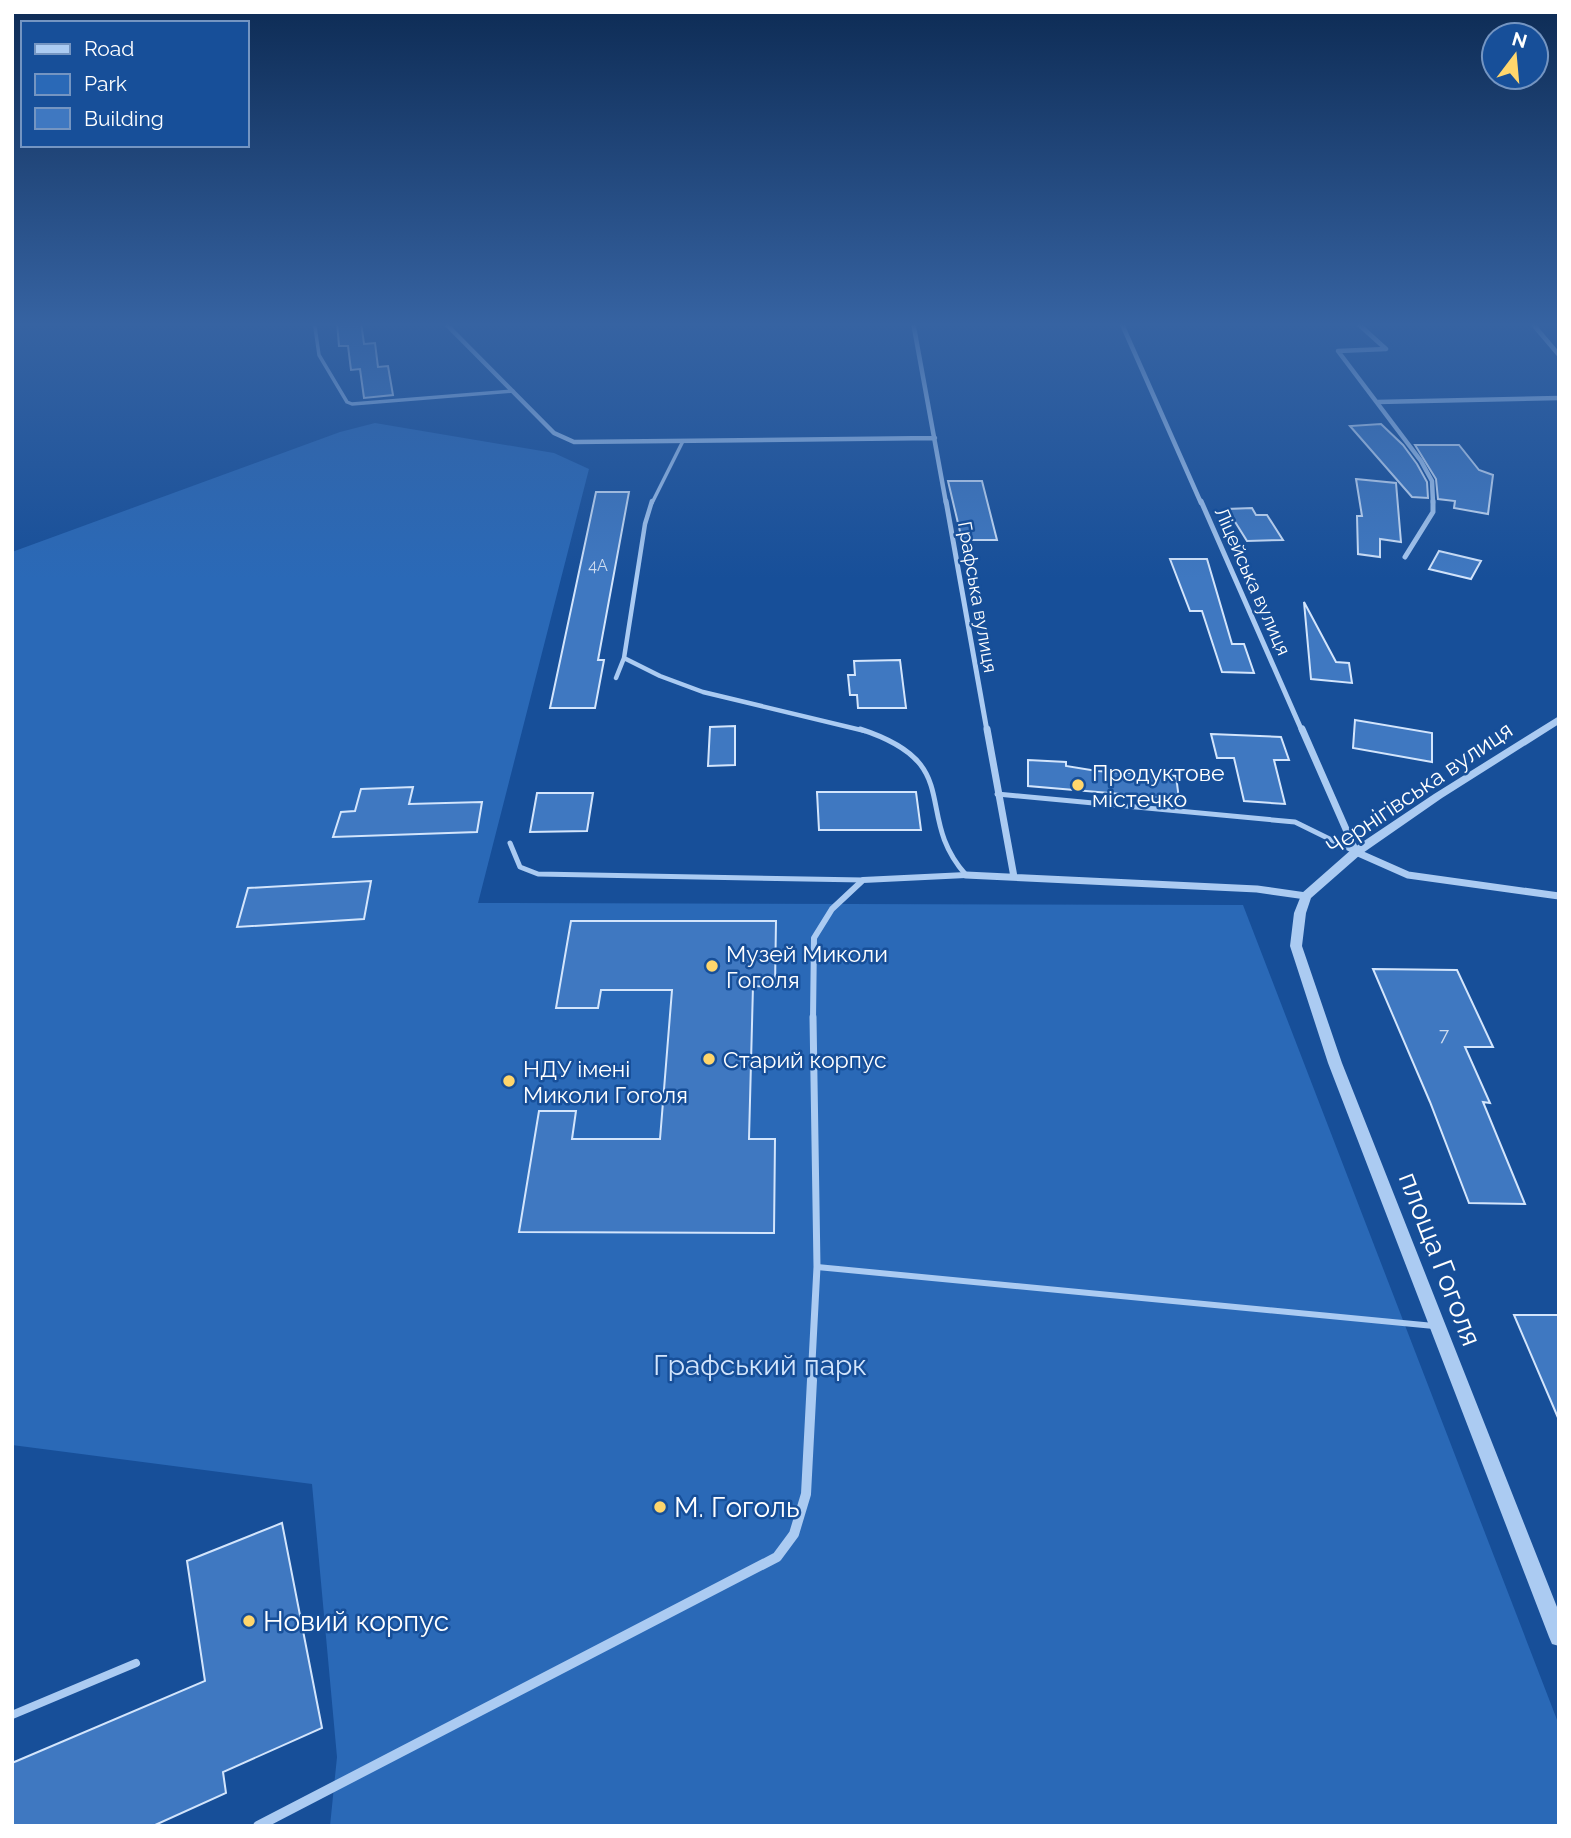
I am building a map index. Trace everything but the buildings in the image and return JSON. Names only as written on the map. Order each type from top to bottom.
[{"type":"street","points":[[529,408],[554,433],[574,442],[935,438]]},
{"type":"street","name":"Графська вулиця","points":[[929,408],[1014,877]]},
{"type":"street","name":"Ліцейська вулиця","points":[[1159,408],[1356,852]]},
{"type":"street","points":[[1381,408],[1432,481],[1433,512],[1405,557]]},
{"type":"street","name":"Чернігівська вулиця","points":[[1306,896],[1356,852],[1559,719]]},
{"type":"street","points":[[1356,852],[1408,875],[1559,896]]},
{"type":"street","points":[[258,1826],[776,1557],[794,1534],[806,1494],[817,1267],[812,1051],[814,938],[832,909],[863,880],[966,875],[1257,889],[1306,896]]},
{"type":"street","name":"площа Гоголя","points":[[1306,896],[1300,913],[1296,946],[1303,972],[1335,1063],[1559,1637]]},
{"type":"lane","points":[[616,678],[624,658],[645,524],[653,499],[683,441]]},
{"type":"lane","points":[[624,658],[640,669],[689,686],[789,714],[879,734],[921,764],[931,780],[943,839],[953,861],[966,875]]},
{"type":"lane","points":[[997,794],[1296,822],[1356,852]]},
{"type":"lane","points":[[510,843],[520,867],[538,874],[863,880]]},
{"type":"lane","points":[[817,1267],[1438,1326]]},
{"type":"lane","points":[[12,1715],[136,1663]]},
{"type":"green space","name":"Графський парк","points":[[375,423],[554,453],[589,469],[478,903],[1243,905],[1559,1725],[1559,1826],[330,1826],[337,1757],[312,1484],[12,1445],[12,552],[340,432]]},
{"type":"place","name":"Продуктове містечко","points":[[1078,785]]},
{"type":"place","name":"Музей Миколи Гоголя","points":[[712,966]]},
{"type":"place","name":"Старий корпус","points":[[709,1059]]},
{"type":"place","name":"НДУ імені Миколи Гоголя","points":[[509,1081]]},
{"type":"place","name":"М. Гоголь","points":[[660,1507]]},
{"type":"place","name":"Новий корпус","points":[[249,1621]]}]
